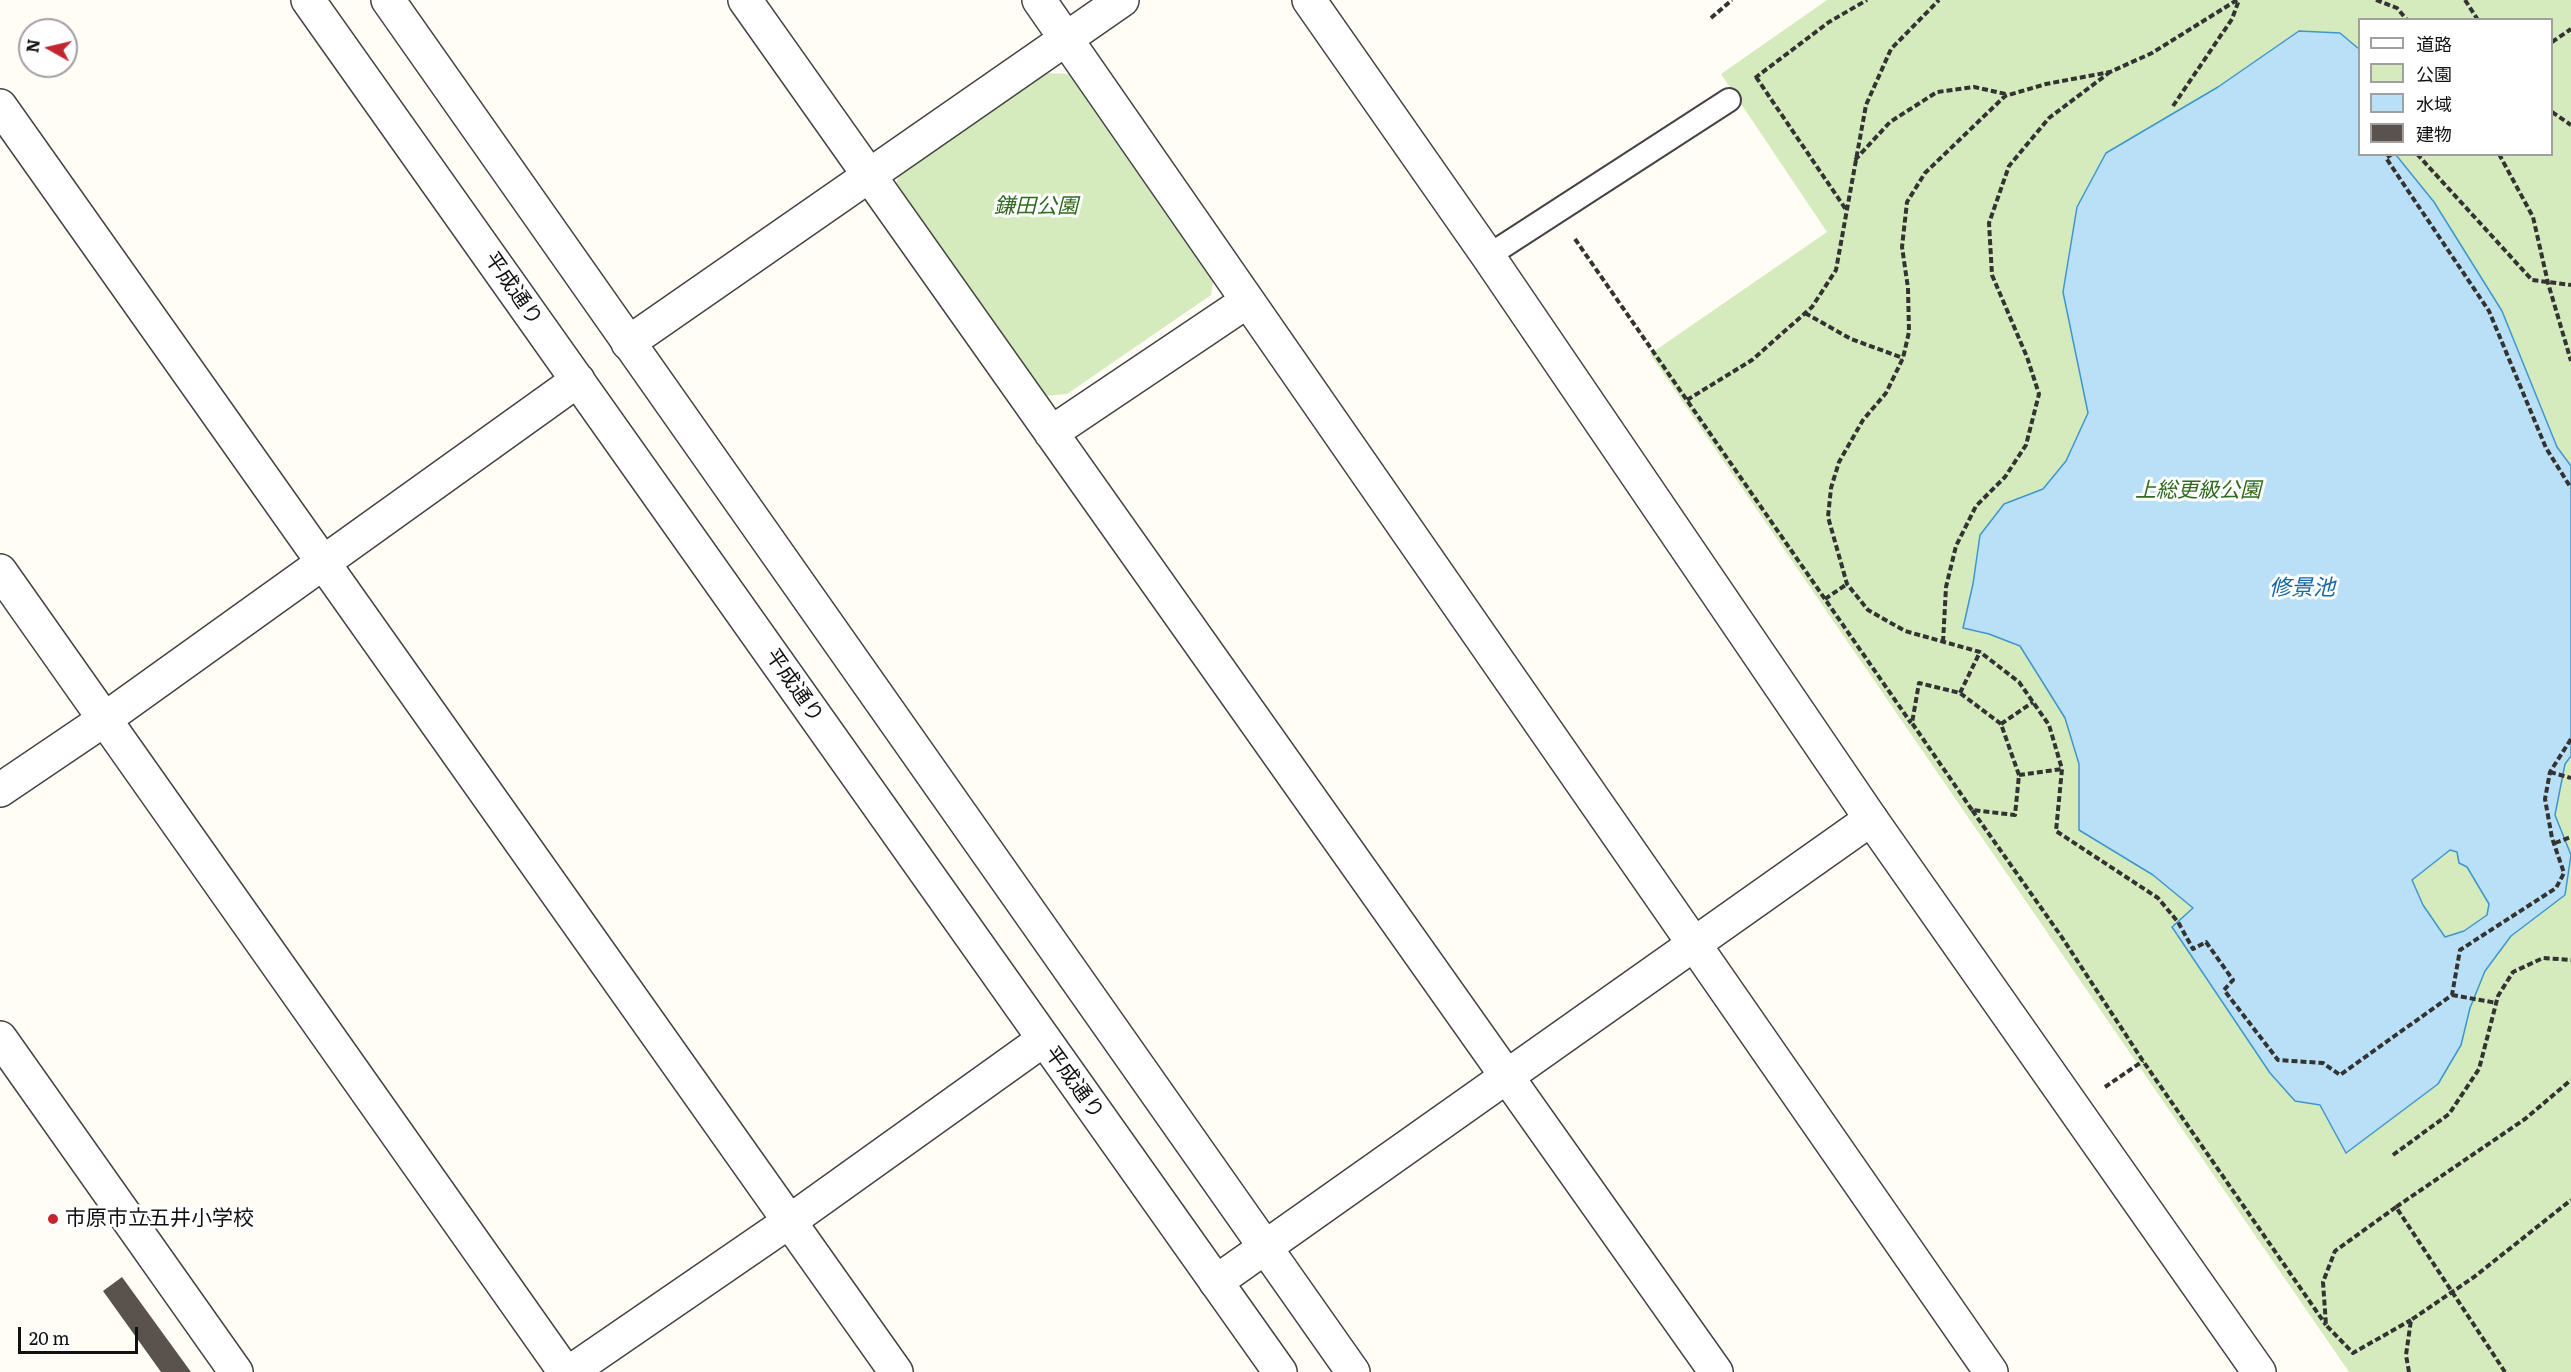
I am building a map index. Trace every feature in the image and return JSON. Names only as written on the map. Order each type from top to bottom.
[{"type":"street","name":"平成通り","points":[[308,0],[1280,1372]]},
{"type":"street","points":[[388,0],[1353,1372]]},
{"type":"street","points":[[745,0],[1716,1372]]},
{"type":"street","points":[[1039,0],[1246,302],[1696,944],[1991,1372]]},
{"type":"street","points":[[628,343],[1122,0]]},
{"type":"street","points":[[1309,0],[1488,256],[1871,819],[2259,1372]]},
{"type":"street","points":[[0,106],[896,1372]]},
{"type":"street","points":[[1051,433],[1246,302]]},
{"type":"street","points":[[0,790],[105,718],[578,380]]},
{"type":"street","points":[[0,571],[565,1372]]},
{"type":"street","points":[[1216,1282],[1871,819]]},
{"type":"street","points":[[0,1038],[236,1372]]},
{"type":"street","points":[[570,1372],[790,1221],[1043,1040]]},
{"type":"lane","points":[[1488,256],[1729,100]]},
{"type":"path","points":[[1711,18],[1732,0]]},
{"type":"path","points":[[1749,81],[1829,22],[1867,0]]},
{"type":"path","points":[[1687,400],[1752,360],[1812,307],[1836,270],[1866,105],[1891,49],[1939,0]]},
{"type":"path","points":[[1942,642],[1946,587],[1956,546],[1976,506],[2004,477],[2026,445],[2039,394],[2027,357],[1992,275],[1989,223],[2009,166],[2049,118],[2110,72],[2152,53],[2238,0]]},
{"type":"path","points":[[2173,106],[2232,19],[2238,0]]},
{"type":"path","points":[[2376,0],[2397,8],[2405,18]]},
{"type":"path","points":[[2465,0],[2477,18]]},
{"type":"path","points":[[2553,41],[2571,29]]},
{"type":"path","points":[[2110,72],[2046,84],[2005,96],[1925,173],[1907,202],[1902,247],[1908,288],[1909,332],[1903,358],[1886,393],[1863,420],[1839,462],[1831,488],[1828,517],[1847,584],[1868,610],[1905,631],[1980,652],[2019,682],[2049,724],[2062,769],[2056,831],[2158,898],[2178,922],[2193,949],[2206,942],[2233,980],[2224,990],[2278,1060],[2324,1063],[2340,1075],[2452,995],[2460,950],[2556,888],[2564,873],[2552,838],[2545,799],[2550,772],[2571,739]]},
{"type":"path","points":[[1756,77],[1847,212]]},
{"type":"path","points":[[1854,161],[1890,122],[1937,92],[1974,87],[2010,94]]},
{"type":"path","points":[[2553,113],[2571,125]]},
{"type":"path","points":[[2389,156],[2386,158],[2489,311],[2546,448],[2571,488]]},
{"type":"path","points":[[2419,156],[2532,280],[2571,285]]},
{"type":"path","points":[[2500,156],[2533,217],[2548,283],[2571,361]]},
{"type":"path","points":[[1556,212],[2061,936],[2143,1061],[2326,1325],[2353,1353],[2410,1320],[2474,1277],[2571,1200]]},
{"type":"path","points":[[1804,314],[1851,339],[1903,358]]},
{"type":"path","points":[[1825,599],[1847,584]]},
{"type":"path","points":[[1959,693],[1980,652]]},
{"type":"path","points":[[1912,723],[1919,683],[1959,693],[2001,724],[2019,775],[2015,814],[1972,810]]},
{"type":"path","points":[[2001,724],[2033,702]]},
{"type":"path","points":[[2019,775],[2062,769]]},
{"type":"path","points":[[2550,772],[2571,778]]},
{"type":"path","points":[[2555,843],[2571,837]]},
{"type":"path","points":[[2393,1155],[2450,1114],[2479,1069],[2498,996],[2513,972],[2543,958],[2571,960]]},
{"type":"path","points":[[2452,995],[2497,1003]]},
{"type":"path","points":[[2101,1089],[2143,1061]]},
{"type":"path","points":[[2326,1325],[2323,1282],[2335,1251],[2525,1119],[2571,1080]]},
{"type":"path","points":[[2396,1207],[2450,1293],[2505,1372]]},
{"type":"path","points":[[2409,1372],[2406,1355],[2410,1320]]},
{"type":"green space","name":"上総更級公園","points":[[1827,0],[2571,0],[2571,1372],[2349,1372],[1650,354],[1827,232],[1721,74]]},
{"type":"green space","name":"鎌田公園","points":[[1044,73],[1073,74],[1213,282],[1211,295],[1067,394],[1043,396],[894,190],[899,175]]},
{"type":"water","name":"修景池","points":[[2299,31],[2340,33],[2358,48],[2358,156],[2397,156],[2434,202],[2502,311],[2557,447],[2571,466],[2571,756],[2565,764],[2555,815],[2571,855],[2565,895],[2511,936],[2485,971],[2470,1008],[2461,1045],[2438,1084],[2346,1153],[2320,1105],[2295,1101],[2270,1073],[2172,927],[2193,908],[2153,875],[2079,830],[2079,764],[2065,718],[2020,646],[1989,634],[1963,628],[1973,584],[1980,535],[2004,504],[2043,489],[2066,461],[2088,413],[2063,292],[2077,207],[2106,153],[2218,87]],"holes":[[[2450,850],[2457,852],[2459,863],[2467,867],[2489,904],[2487,915],[2464,931],[2445,937],[2423,905],[2412,880]]]},
{"type":"building","points":[[122,1277],[191,1372],[161,1372],[103,1291]]},
{"type":"place","name":"市原市立五井小学校","points":[[53,1219]]}]
